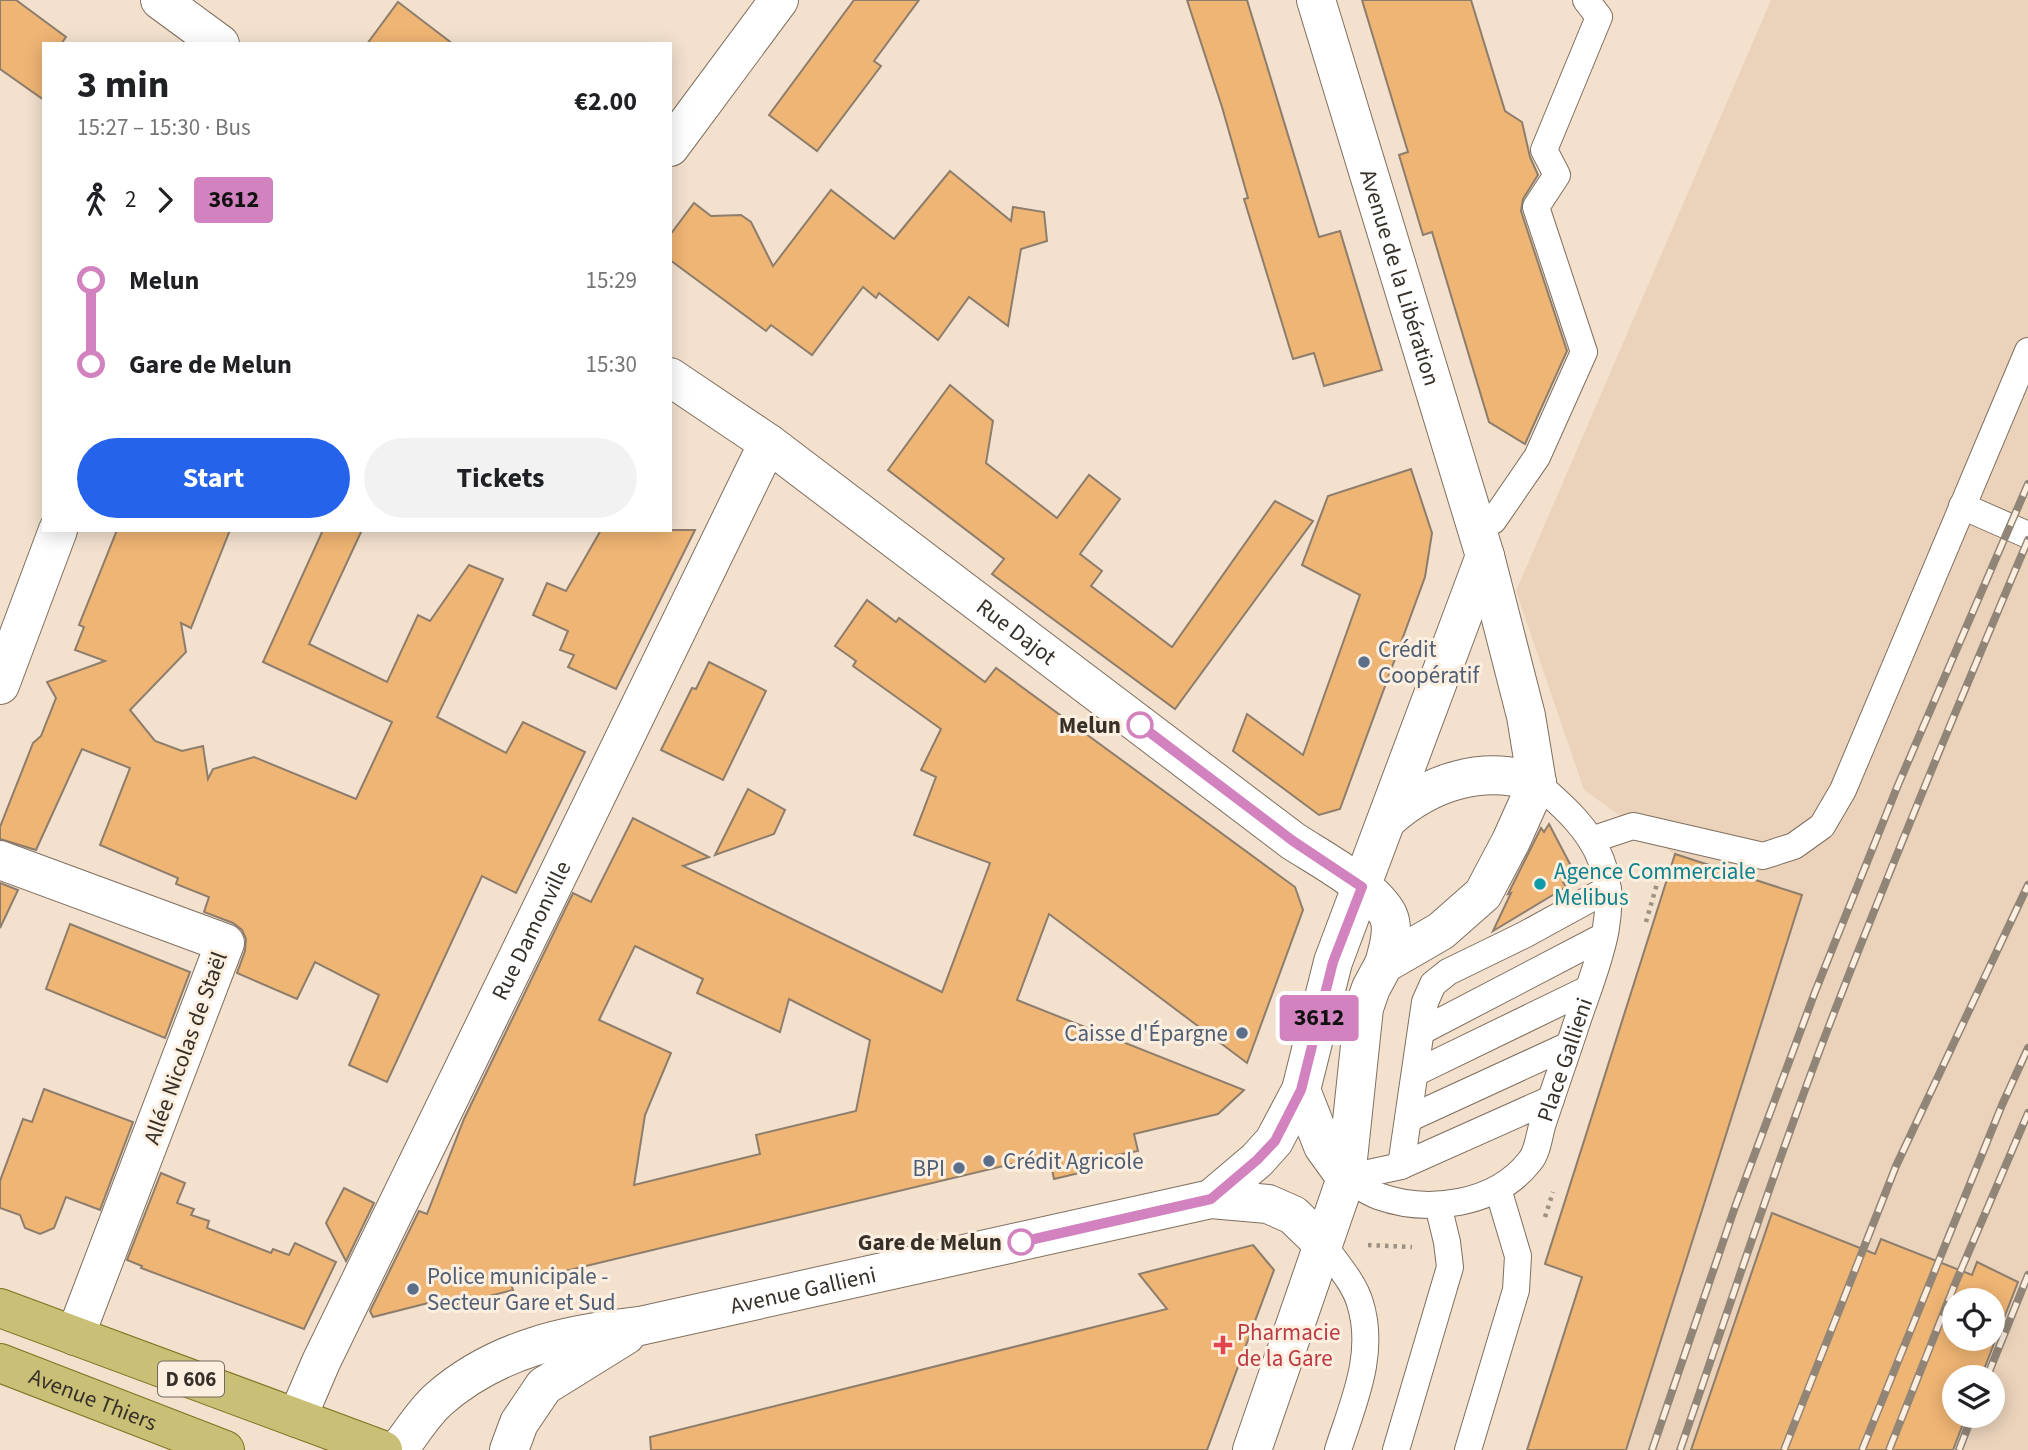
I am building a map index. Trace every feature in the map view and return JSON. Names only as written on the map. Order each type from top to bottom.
[{"type":"main road","name":"D 606","points":[[0,1308],[383,1450]]},
{"type":"main road","name":"Avenue Thiers","points":[[0,1363],[225,1450]]},
{"type":"street","points":[[160,0],[217,42]]},
{"type":"street","points":[[672,144],[779,0]]},
{"type":"street","name":"Avenue de la Libération","points":[[1316,0],[1480,541],[1526,716],[1537,783]]},
{"type":"street","name":"Rue Dajot","points":[[672,378],[768,443],[1293,841],[1362,887]]},
{"type":"street","name":"Rue Damonville","points":[[297,1419],[327,1350],[768,443]]},
{"type":"street","points":[[0,685],[57,532]]},
{"type":"street","points":[[1301,1090],[1333,962],[1388,819],[1480,541]]},
{"type":"street","name":"Place Gallieni","points":[[1388,819],[1404,804],[1444,784],[1478,775],[1517,775],[1537,783]]},
{"type":"street","points":[[1384,964],[1441,930],[1483,894],[1537,783]]},
{"type":"street","name":"Allée Nicolas de Staël","points":[[0,860],[225,943],[104,1266],[75,1336]]},
{"type":"street","points":[[1252,1450],[1346,1178],[1364,1008],[1384,964],[1391,939],[1388,916],[1375,898],[1362,887]]},
{"type":"street","name":"Place Gallieni","points":[[1301,1090],[1322,1146],[1346,1178]]},
{"type":"street","name":"Avenue Gallieni","points":[[1211,1199],[1275,1141],[1301,1090]]},
{"type":"street","name":"Avenue Gallieni","points":[[398,1450],[438,1400],[490,1363],[585,1332],[640,1326],[1211,1199],[1268,1205],[1293,1215],[1323,1244]]},
{"type":"street","name":"Avenue Gallieni","points":[[509,1450],[519,1423],[544,1386],[640,1326]]},
{"type":"street","points":[[490,1363],[544,1386]]},
{"type":"lane","points":[[1480,541],[1536,457],[1584,352],[1536,207],[1557,174],[1544,150],[1599,17],[1586,0]]},
{"type":"lane","points":[[1591,840],[1633,826],[1763,856],[1794,846],[1822,826],[1843,790],[2028,351]]},
{"type":"lane","points":[[1962,506],[2028,535]]},
{"type":"lane","name":"Place Gallieni","points":[[1346,1178],[1377,1196],[1419,1205],[1460,1203],[1498,1189],[1531,1160],[1588,989],[1609,912],[1608,889],[1601,860],[1591,840],[1573,815],[1537,783]]},
{"type":"lane","points":[[1401,1166],[1425,1002],[1433,984],[1448,972],[1524,935],[1608,889]]},
{"type":"lane","points":[[1422,1031],[1604,936]]},
{"type":"lane","points":[[1415,1073],[1588,989]]},
{"type":"lane","points":[[1408,1119],[1569,1045]]},
{"type":"lane","points":[[1346,1178],[1401,1166],[1551,1098]]},
{"type":"lane","points":[[1468,1450],[1516,1290],[1518,1256],[1498,1189]]},
{"type":"lane","points":[[1396,1450],[1450,1268],[1438,1205]]},
{"type":"lane","points":[[1323,1244],[1360,1302],[1366,1338],[1362,1376],[1338,1450]]},
{"type":"shaded area","points":[[1771,0],[2028,0],[2028,1450],[1527,1450],[1582,1277],[1545,1264],[1675,855],[1584,790],[1516,591]]},
{"type":"building","points":[[0,0],[16,0],[66,37],[62,42],[42,42],[42,99],[0,69]]},
{"type":"building","points":[[854,0],[919,0],[874,61],[881,66],[817,151],[769,115]]},
{"type":"building","points":[[1187,0],[1247,0],[1319,237],[1340,231],[1382,370],[1324,386],[1314,353],[1293,359],[1244,199],[1248,198],[1222,107]]},
{"type":"building","points":[[1362,0],[1471,0],[1505,111],[1522,122],[1530,157],[1538,175],[1523,199],[1521,211],[1567,351],[1525,444],[1489,422],[1432,232],[1423,235],[1399,155],[1408,152]]},
{"type":"building","points":[[398,2],[450,42],[368,42]]},
{"type":"building","points":[[950,171],[1011,221],[1013,207],[1044,212],[1047,241],[1021,249],[1008,326],[969,297],[938,340],[879,293],[876,298],[863,287],[812,355],[771,325],[766,331],[672,261],[672,232],[694,203],[711,216],[741,215],[751,222],[773,266],[831,190],[894,239]]},
{"type":"building","points":[[950,385],[993,421],[986,463],[1057,518],[1089,475],[1120,499],[1080,554],[1102,571],[1091,586],[1172,647],[1275,501],[1313,521],[1175,709],[992,574],[1004,559],[888,470]]},
{"type":"building","points":[[1411,469],[1432,533],[1425,577],[1340,809],[1319,815],[1233,751],[1247,714],[1303,755],[1360,595],[1302,565],[1328,496]]},
{"type":"building","points":[[695,530],[616,689],[568,667],[574,655],[560,650],[568,631],[533,615],[547,583],[566,591],[600,532]]},
{"type":"building","points":[[116,532],[229,532],[191,628],[181,623],[186,652],[130,710],[155,741],[182,751],[203,746],[208,779],[213,769],[254,757],[356,799],[392,722],[263,662],[322,532],[361,532],[309,644],[387,682],[418,615],[430,621],[469,565],[503,579],[437,717],[506,753],[523,722],[585,752],[516,893],[482,876],[387,1082],[349,1065],[379,995],[315,962],[297,999],[237,973],[245,951],[246,939],[242,930],[233,923],[204,912],[209,897],[176,884],[178,878],[100,845],[130,768],[82,749],[36,850],[0,839],[0,827],[33,743],[41,736],[56,698],[47,682],[105,661],[75,650],[84,627],[79,625]]},
{"type":"building","points":[[867,600],[896,622],[899,618],[985,682],[996,668],[1295,887],[1303,910],[1247,1063],[1049,914],[1017,1000],[1244,1090],[1218,1114],[1134,1134],[1138,1151],[1116,1155],[1113,1165],[1054,1179],[1049,1155],[511,1284],[513,1290],[446,1307],[444,1299],[373,1317],[370,1311],[419,1211],[427,1214],[464,1119],[573,893],[591,902],[633,818],[709,857],[683,866],[942,992],[990,863],[914,835],[936,777],[921,770],[941,729],[853,666],[856,661],[835,646]],"holes":[[[635,946],[703,979],[697,993],[780,1032],[789,999],[870,1040],[856,1111],[756,1135],[760,1154],[634,1185],[645,1115],[671,1053],[599,1020]]]},
{"type":"building","points":[[709,662],[766,691],[723,780],[661,750],[692,688],[696,689]]},
{"type":"building","points":[[748,789],[785,810],[774,834],[715,855]]},
{"type":"building","name":"Agence Commerciale Melibus","points":[[1549,824],[1571,866],[1565,868],[1569,877],[1563,882],[1566,887],[1493,931],[1541,828],[1544,832]]},
{"type":"building","points":[[1675,854],[1802,895],[1626,1450],[1527,1450],[1582,1277],[1545,1264]]},
{"type":"building","points":[[0,883],[18,890],[0,928]]},
{"type":"building","points":[[70,924],[190,972],[165,1038],[46,989]]},
{"type":"building","points":[[44,1089],[133,1122],[100,1210],[66,1197],[54,1228],[40,1234],[25,1228],[20,1215],[0,1208],[0,1181],[23,1119],[32,1122]]},
{"type":"building","points":[[161,1173],[185,1183],[177,1203],[194,1209],[191,1215],[209,1221],[207,1228],[271,1253],[273,1249],[289,1255],[295,1243],[336,1262],[304,1329],[141,1268],[142,1266],[127,1260]]},
{"type":"building","points":[[344,1188],[374,1203],[346,1261],[326,1223]]},
{"type":"building","points":[[1772,1213],[1875,1254],[1881,1239],[1972,1275],[1977,1262],[2018,1282],[2005,1315],[2005,1288],[1942,1288],[1942,1351],[1991,1351],[1986,1365],[1942,1365],[1942,1428],[1961,1428],[1953,1450],[1691,1450]]},
{"type":"building","points":[[1253,1245],[1274,1270],[1207,1450],[651,1450],[650,1437],[1167,1309],[1139,1274]]},
{"type":"railway","points":[[1652,1450],[1735,1207],[1815,992],[1898,785],[2028,484]]},
{"type":"railway","points":[[1680,1450],[1818,1056],[1908,827],[2028,540]]},
{"type":"railway","points":[[1784,1450],[1896,1166],[2028,885]]},
{"type":"railway","points":[[1862,1450],[2002,1105],[2028,1048]]},
{"type":"railway","points":[[1889,1450],[1955,1284],[2028,1113]]},
{"type":"railway","points":[[1992,1365],[2028,1275]]},
{"type":"railway","points":[[1959,1450],[1967,1428]]},
{"type":"bus line","name":"3612","points":[[1021,1242],[1211,1199],[1257,1160],[1275,1141],[1301,1090],[1333,962],[1362,887],[1293,841],[1140,725]]},
{"type":"place","name":"Crédit Coopératif","points":[[1364,662]]},
{"type":"place","name":"Melun","points":[[1140,725]]},
{"type":"place","name":"Agence Commerciale Melibus","points":[[1540,884]]},
{"type":"place","name":"Caisse d'Épargne","points":[[1242,1033]]},
{"type":"place","name":"Crédit Agricole","points":[[989,1161]]},
{"type":"place","name":"BPI","points":[[959,1168]]},
{"type":"place","name":"Gare de Melun","points":[[1021,1242]]},
{"type":"place","name":"Police municipale - Secteur Gare et Sud","points":[[413,1289]]},
{"type":"place","name":"Pharmacie de la Gare","points":[[1223,1345]]}]
